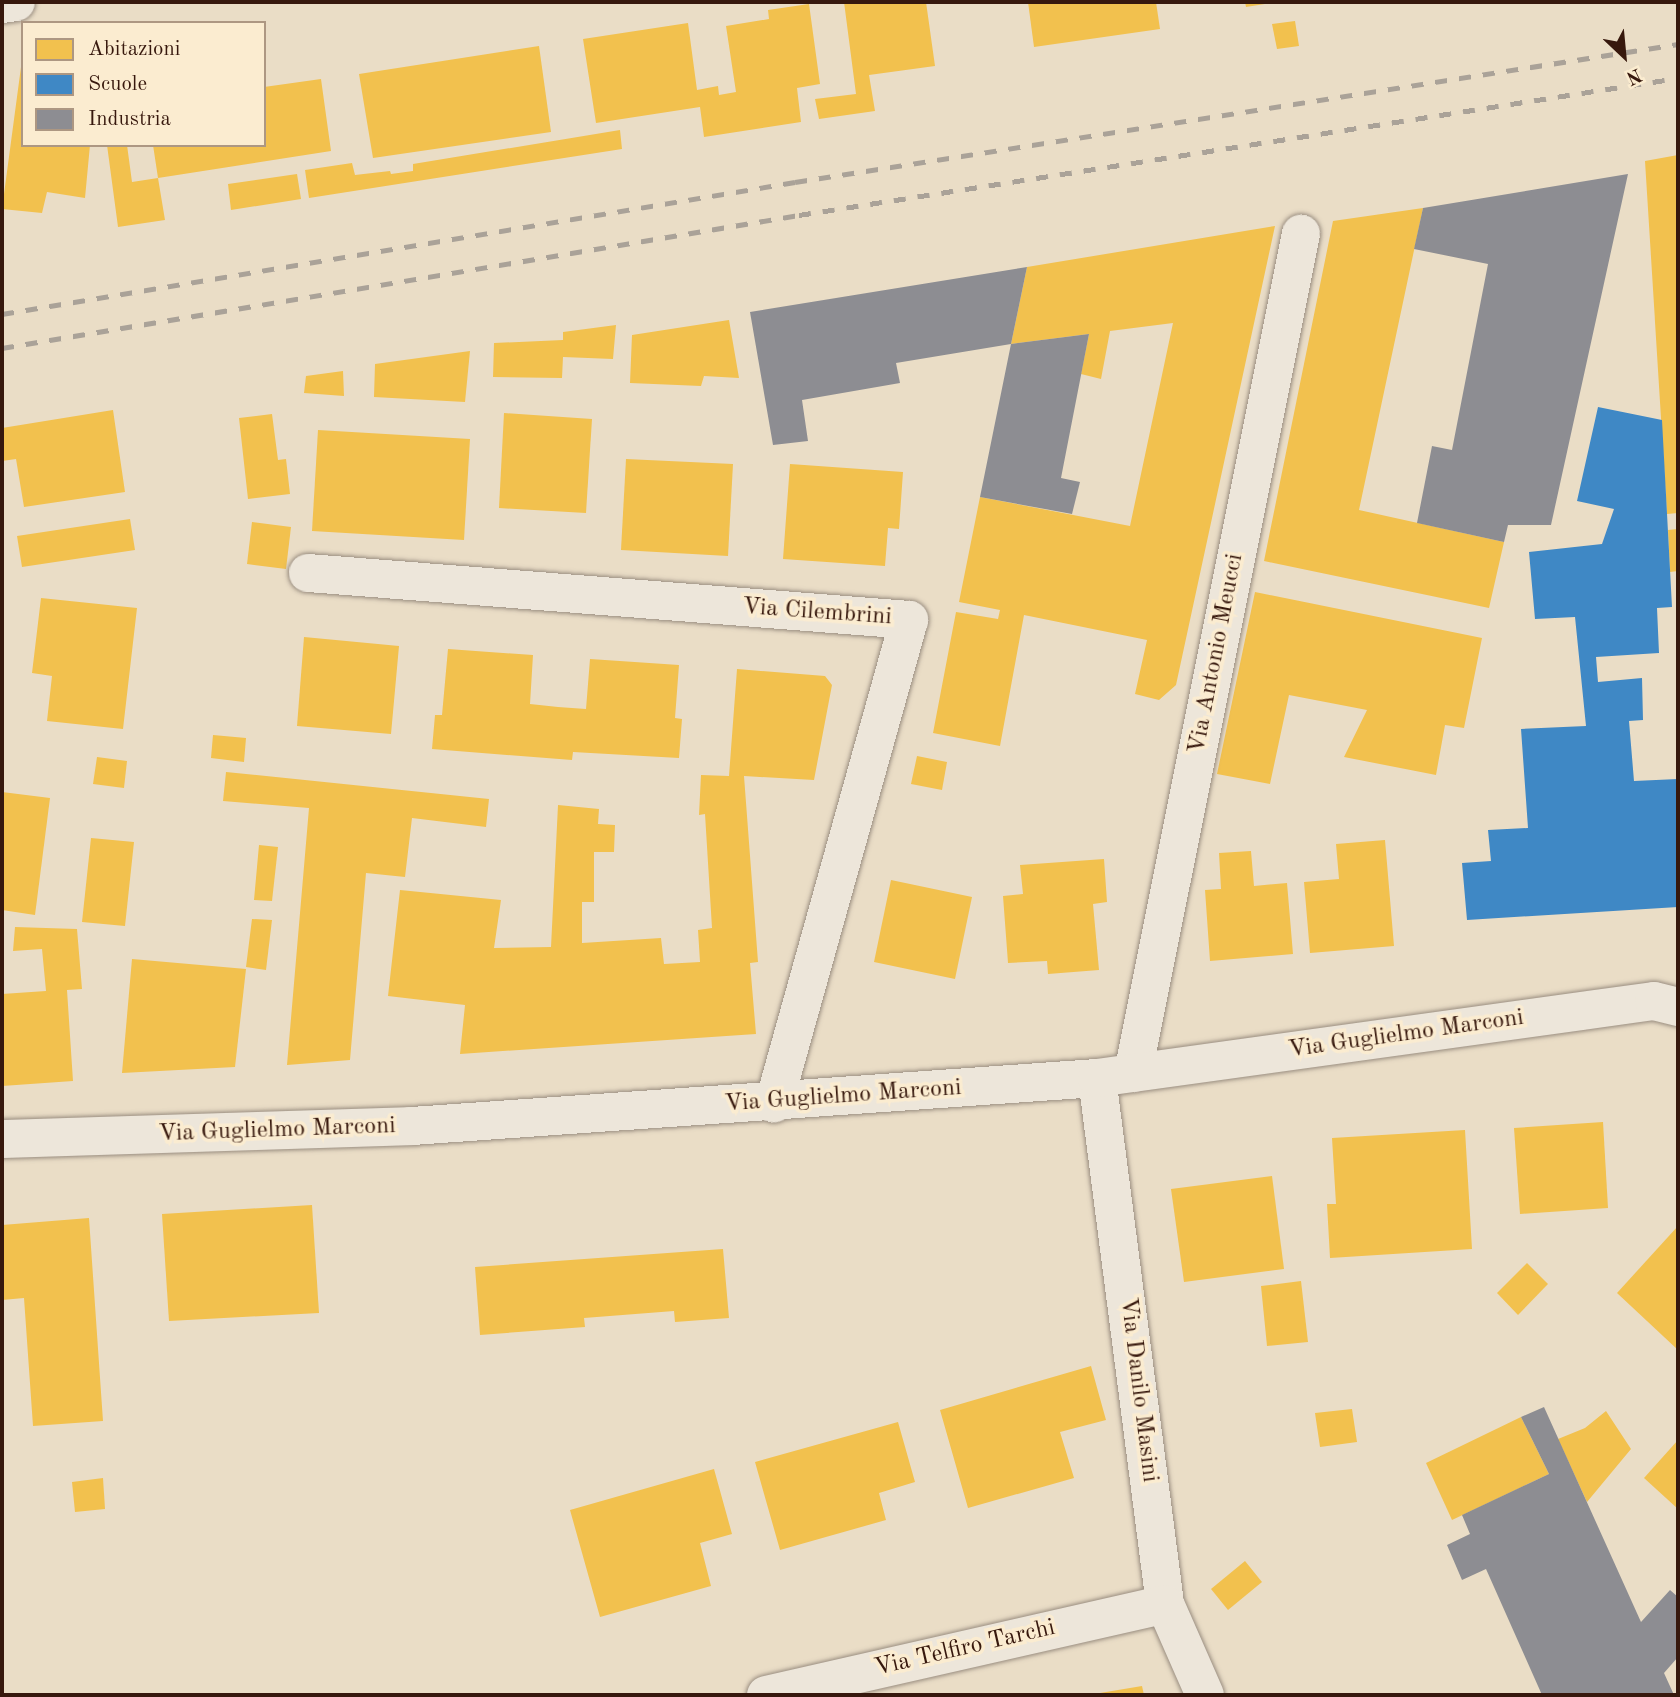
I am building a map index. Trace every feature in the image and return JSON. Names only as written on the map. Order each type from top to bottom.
[{"type":"street","points":[[2,4],[16,2]]},
{"type":"street","name":"Via Antonio Meucci","points":[[1115,1076],[1301,234]]},
{"type":"street","name":"Via Cilembrini","points":[[308,573],[909,620],[774,1102]]},
{"type":"street","name":"Via Guglielmo Marconi","points":[[2,1139],[412,1126],[1115,1076],[1654,1001],[1678,1007]]},
{"type":"street","name":"Via Danilo Masini","points":[[1115,1076],[1165,1604],[1205,1695]]},
{"type":"street","name":"Via Telfiro Tarchi","points":[[766,1695],[1165,1604]]},
{"type":"building: Abitazioni","points":[[844,2],[926,2],[935,66],[869,75],[875,111],[819,119],[815,99],[856,94]]},
{"type":"building: Abitazioni","points":[[1028,2],[1156,2],[1160,29],[1034,47]]},
{"type":"building: Abitazioni","points":[[1245,2],[1271,2],[1271,3],[1246,7]]},
{"type":"building: Abitazioni","points":[[809,4],[820,84],[797,88],[801,122],[704,137],[700,107],[596,123],[583,39],[688,23],[697,90],[718,86],[719,95],[736,92],[726,26],[769,19],[768,10]]},
{"type":"building: Abitazioni","points":[[1295,21],[1299,46],[1277,49],[1272,24]]},
{"type":"building: Abitazioni","points":[[539,46],[551,132],[373,158],[359,74]]},
{"type":"building: Abitazioni","points":[[21,67],[21,147],[90,147],[85,198],[47,192],[42,213],[2,209]]},
{"type":"building: Abitazioni","points":[[321,79],[331,151],[158,178],[153,147],[266,147],[266,87]]},
{"type":"building: Abitazioni","points":[[620,130],[622,149],[309,198],[305,170],[352,163],[355,175],[390,171],[391,174],[413,171],[413,164]]},
{"type":"building: Abitazioni","points":[[107,147],[127,147],[132,182],[158,178],[165,220],[118,227]]},
{"type":"building: Abitazioni","points":[[1678,155],[1678,513],[1667,514],[1645,161]]},
{"type":"building: Abitazioni","points":[[297,174],[301,199],[231,210],[228,184]]},
{"type":"building: Abitazioni","points":[[1423,208],[1359,510],[1504,542],[1489,608],[1264,561],[1333,221]]},
{"type":"building: Abitazioni","points":[[1275,226],[1176,685],[1159,700],[1135,694],[1147,640],[1024,615],[1000,746],[933,733],[956,612],[998,619],[1000,610],[959,602],[980,497],[1130,526],[1173,323],[1110,331],[1101,379],[1081,374],[1089,334],[1011,344],[1027,267]]},
{"type":"building: Abitazioni","points":[[729,320],[739,378],[704,376],[701,386],[630,383],[632,335]]},
{"type":"building: Abitazioni","points":[[616,325],[613,359],[563,357],[562,378],[493,377],[494,343],[563,340],[563,332]]},
{"type":"building: Abitazioni","points":[[470,351],[465,402],[374,397],[375,364]]},
{"type":"building: Abitazioni","points":[[343,371],[344,396],[304,393],[306,376]]},
{"type":"building: Abitazioni","points":[[113,410],[125,492],[24,507],[16,459],[2,461],[2,428]]},
{"type":"building: Abitazioni","points":[[504,413],[592,419],[586,513],[499,508]]},
{"type":"building: Abitazioni","points":[[272,414],[278,460],[286,459],[290,494],[248,499],[239,418]]},
{"type":"building: Abitazioni","points":[[318,430],[470,439],[464,540],[312,531]]},
{"type":"building: Abitazioni","points":[[626,459],[733,464],[728,556],[621,550]]},
{"type":"building: Abitazioni","points":[[790,464],[903,472],[899,529],[888,528],[885,566],[783,559]]},
{"type":"building: Abitazioni","points":[[130,519],[135,550],[22,567],[17,536]]},
{"type":"building: Abitazioni","points":[[252,522],[291,527],[286,569],[247,564]]},
{"type":"building: Abitazioni","points":[[1678,529],[1678,571],[1670,572],[1668,530]]},
{"type":"building: Abitazioni","points":[[1255,592],[1482,638],[1464,728],[1445,725],[1436,775],[1344,757],[1367,710],[1289,695],[1270,784],[1217,774]]},
{"type":"building: Abitazioni","points":[[41,598],[137,608],[123,729],[47,721],[52,676],[32,673]]},
{"type":"building: Abitazioni","points":[[304,637],[399,646],[391,734],[297,726]]},
{"type":"building: Abitazioni","points":[[448,649],[533,655],[530,704],[586,709],[590,659],[679,665],[675,718],[682,719],[679,758],[573,752],[572,760],[432,749],[435,715],[442,715]]},
{"type":"building: Abitazioni","points":[[737,669],[825,676],[832,685],[814,780],[744,776],[758,962],[750,963],[756,1034],[460,1054],[465,1005],[388,996],[400,890],[501,900],[494,948],[551,947],[558,805],[599,809],[598,824],[615,825],[614,852],[594,852],[594,902],[582,902],[582,943],[661,938],[664,964],[700,962],[698,930],[712,928],[705,814],[699,815],[701,775],[729,776]]},
{"type":"building: Abitazioni","points":[[213,735],[246,738],[244,762],[211,758]]},
{"type":"building: Abitazioni","points":[[917,756],[947,762],[942,790],[911,784]]},
{"type":"building: Abitazioni","points":[[97,757],[127,761],[124,788],[93,784]]},
{"type":"building: Abitazioni","points":[[226,772],[489,799],[486,827],[412,818],[405,877],[366,873],[350,1060],[287,1065],[309,808],[223,801]]},
{"type":"building: Abitazioni","points":[[2,792],[50,798],[35,915],[2,910]]},
{"type":"building: Abitazioni","points":[[91,838],[134,842],[125,926],[82,922]]},
{"type":"building: Abitazioni","points":[[1385,840],[1394,946],[1310,953],[1304,882],[1339,879],[1336,844]]},
{"type":"building: Abitazioni","points":[[259,845],[278,847],[272,901],[254,900]]},
{"type":"building: Abitazioni","points":[[1251,851],[1254,886],[1287,883],[1293,954],[1210,961],[1205,890],[1221,889],[1219,853]]},
{"type":"building: Abitazioni","points":[[1104,859],[1107,902],[1093,904],[1099,970],[1048,974],[1047,961],[1008,963],[1003,896],[1023,894],[1020,865]]},
{"type":"building: Abitazioni","points":[[891,880],[972,897],[955,979],[874,962]]},
{"type":"building: Abitazioni","points":[[252,919],[272,920],[266,970],[246,967]]},
{"type":"building: Abitazioni","points":[[15,927],[77,929],[82,989],[67,990],[73,1081],[2,1086],[2,994],[46,991],[42,949],[13,951]]},
{"type":"building: Abitazioni","points":[[132,959],[246,969],[235,1067],[122,1073]]},
{"type":"building: Abitazioni","points":[[1603,1122],[1608,1208],[1520,1214],[1514,1128]]},
{"type":"building: Abitazioni","points":[[1465,1130],[1472,1249],[1330,1258],[1327,1204],[1336,1204],[1332,1138]]},
{"type":"building: Abitazioni","points":[[1272,1176],[1284,1269],[1184,1282],[1171,1189]]},
{"type":"building: Abitazioni","points":[[312,1205],[319,1313],[169,1321],[162,1214]]},
{"type":"building: Abitazioni","points":[[89,1218],[103,1421],[33,1426],[24,1298],[2,1300],[2,1225]]},
{"type":"building: Abitazioni","points":[[1678,1226],[1678,1350],[1617,1293]]},
{"type":"building: Abitazioni","points":[[723,1249],[729,1318],[675,1322],[674,1311],[584,1318],[585,1327],[480,1335],[475,1267]]},
{"type":"building: Abitazioni","points":[[1527,1263],[1548,1284],[1518,1315],[1497,1293]]},
{"type":"building: Abitazioni","points":[[1301,1281],[1308,1342],[1267,1346],[1261,1286]]},
{"type":"building: Abitazioni","points":[[1091,1366],[1106,1420],[1060,1432],[1074,1478],[968,1508],[940,1410]]},
{"type":"building: Abitazioni","points":[[1352,1409],[1357,1442],[1320,1447],[1315,1413]]},
{"type":"building: Abitazioni","points":[[1606,1411],[1631,1449],[1587,1502],[1558,1439],[1585,1428]]},
{"type":"building: Abitazioni","points":[[1521,1417],[1549,1474],[1452,1520],[1426,1463]]},
{"type":"building: Abitazioni","points":[[898,1422],[915,1482],[879,1493],[886,1520],[780,1550],[755,1462]]},
{"type":"building: Abitazioni","points":[[1678,1440],[1678,1509],[1644,1478]]},
{"type":"building: Abitazioni","points":[[714,1469],[732,1534],[700,1543],[711,1586],[600,1617],[570,1510]]},
{"type":"building: Abitazioni","points":[[103,1478],[105,1509],[75,1512],[72,1482]]},
{"type":"building: Abitazioni","points":[[1245,1561],[1262,1582],[1228,1610],[1211,1589]]},
{"type":"building: Abitazioni","points":[[1142,1686],[1144,1695],[1094,1695],[1094,1694]]},
{"type":"building: Scuole","points":[[1598,407],[1662,420],[1672,607],[1657,608],[1659,653],[1596,657],[1598,682],[1642,678],[1643,720],[1629,721],[1634,781],[1678,779],[1678,907],[1467,920],[1462,863],[1491,861],[1488,830],[1528,828],[1521,729],[1586,726],[1575,617],[1535,619],[1529,552],[1602,544],[1614,509],[1577,501]]},
{"type":"building: Industria","points":[[1628,174],[1551,525],[1508,525],[1504,542],[1417,523],[1432,446],[1452,450],[1488,264],[1414,249],[1423,208]]},
{"type":"building: Industria","points":[[1027,267],[1011,344],[896,363],[900,383],[802,400],[808,441],[773,445],[750,312]]},
{"type":"building: Industria","points":[[1089,334],[1061,478],[1080,482],[1072,514],[980,497],[1011,344]]},
{"type":"building: Industria","points":[[1544,1407],[1641,1622],[1670,1590],[1678,1597],[1678,1657],[1664,1673],[1674,1695],[1542,1695],[1486,1569],[1462,1580],[1447,1545],[1470,1534],[1462,1515],[1549,1474],[1521,1417]]},
{"type":"railway","points":[[2,314],[795,182],[1678,44]]},
{"type":"railway","points":[[2,348],[799,215],[1678,78]]}]
